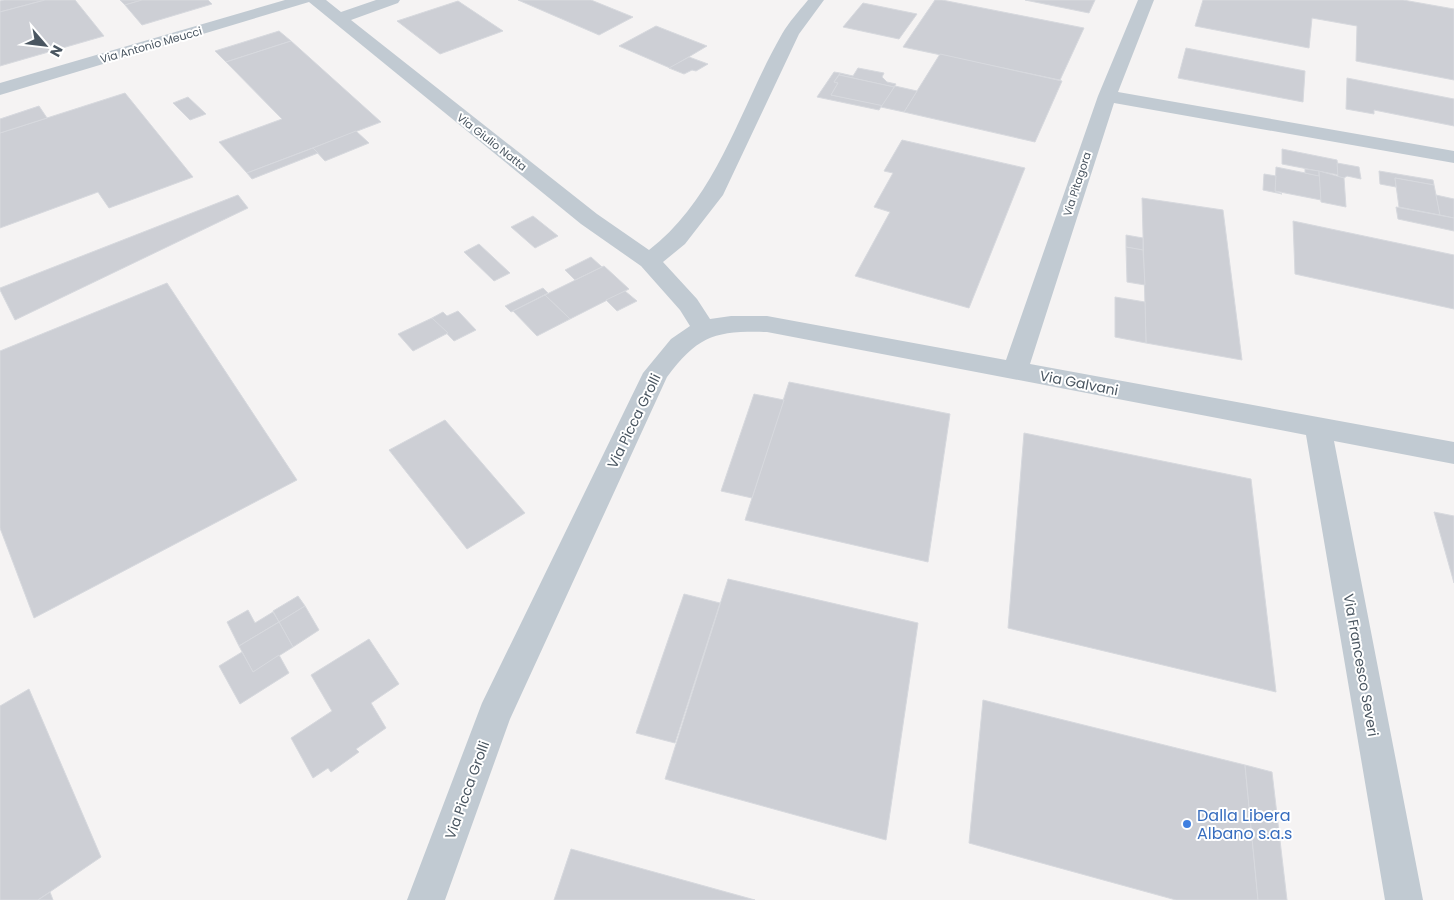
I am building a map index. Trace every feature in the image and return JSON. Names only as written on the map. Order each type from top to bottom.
[{"type":"street","name":"Via Antonio Meucci","points":[[0,89],[302,0]]},
{"type":"street","name":"Via Giulio Natta","points":[[316,0],[589,218],[649,261]]},
{"type":"street","points":[[339,18],[392,0]]},
{"type":"street","points":[[704,330],[689,305],[649,261],[677,239],[712,195],[791,32],[816,0]]},
{"type":"street","name":"Via Pitagora","points":[[1014,371],[1107,96],[1146,0]]},
{"type":"street","points":[[1107,96],[1454,157]]},
{"type":"street","name":"Via Galvani","points":[[704,330],[735,322],[767,324],[1318,429],[1454,453]]},
{"type":"street","name":"Via Picca Grolli","points":[[426,900],[494,715],[656,373],[685,339],[704,330]]},
{"type":"street","name":"Via Francesco Severi","points":[[1318,429],[1404,900]]},
{"type":"building","points":[[45,0],[0,12],[0,1]]},
{"type":"building","points":[[45,0],[75,0],[104,36],[0,66],[0,12]]},
{"type":"building","points":[[120,0],[142,0],[125,5]]},
{"type":"building","points":[[142,0],[208,0],[212,4],[142,25],[125,5]]},
{"type":"building","points":[[518,0],[591,0],[633,17],[599,35]]},
{"type":"building","points":[[935,0],[1084,28],[1060,80],[903,47]]},
{"type":"building","points":[[1025,0],[1095,0],[1089,13]]},
{"type":"building","points":[[1203,0],[1403,0],[1454,9],[1454,80],[1356,61],[1357,26],[1312,18],[1309,48],[1195,26]]},
{"type":"building","points":[[458,1],[503,31],[440,54],[397,21]]},
{"type":"building","points":[[863,3],[917,14],[899,39],[843,27]]},
{"type":"building","points":[[656,26],[707,46],[670,68],[619,46]]},
{"type":"building","points":[[279,31],[291,41],[226,62],[215,51]]},
{"type":"building","points":[[291,41],[381,122],[247,173],[219,142],[282,119],[226,62]]},
{"type":"building","points":[[1186,48],[1305,71],[1303,102],[1178,78]]},
{"type":"building","points":[[940,54],[1062,81],[1035,142],[904,112]]},
{"type":"building","points":[[689,57],[708,64],[696,71],[692,70],[684,74],[669,68]]},
{"type":"building","points":[[858,68],[884,73],[882,77],[887,82],[896,84],[894,87],[839,75],[840,73],[853,76]]},
{"type":"building","points":[[834,72],[840,73],[834,82],[838,83],[831,95],[882,105],[879,110],[817,97]]},
{"type":"building","points":[[839,75],[894,87],[884,106],[831,95],[838,83],[834,82]]},
{"type":"building","points":[[1347,78],[1454,99],[1454,126],[1374,110],[1374,114],[1346,109]]},
{"type":"building","points":[[895,86],[917,91],[904,112],[881,107]]},
{"type":"building","points":[[125,93],[193,177],[109,208],[98,192],[0,228],[0,133]]},
{"type":"building","points":[[188,97],[206,114],[190,120],[173,103]]},
{"type":"building","points":[[39,106],[47,118],[0,133],[0,119]]},
{"type":"building","points":[[356,131],[369,143],[325,161],[313,148]]},
{"type":"building","points":[[902,140],[1025,168],[969,308],[855,276],[890,212],[874,207],[893,173],[884,171]]},
{"type":"building","points":[[313,148],[318,153],[252,179],[247,173]]},
{"type":"building","points":[[1282,149],[1337,160],[1339,175],[1282,164]]},
{"type":"building","points":[[1337,163],[1359,167],[1361,179],[1347,176],[1344,178],[1338,177]]},
{"type":"building","points":[[1276,167],[1320,176],[1321,200],[1275,191]]},
{"type":"building","points":[[1305,169],[1319,171],[1319,176],[1305,173]]},
{"type":"building","points":[[1319,171],[1344,178],[1346,207],[1321,202]]},
{"type":"building","points":[[1379,171],[1433,180],[1434,185],[1395,178],[1396,187],[1380,184]]},
{"type":"building","points":[[1264,174],[1276,176],[1275,191],[1282,194],[1263,190]]},
{"type":"building","points":[[1395,178],[1434,185],[1440,215],[1399,207]]},
{"type":"building","points":[[238,195],[248,208],[15,320],[0,290],[0,288]]},
{"type":"building","points":[[1436,195],[1454,199],[1454,218],[1440,215]]},
{"type":"building","points":[[1142,198],[1223,210],[1242,360],[1146,343]]},
{"type":"building","points":[[1396,207],[1454,218],[1454,231],[1398,219]]},
{"type":"building","points":[[533,216],[558,236],[535,248],[511,227]]},
{"type":"building","points":[[1293,221],[1454,255],[1454,309],[1295,274]]},
{"type":"building","points":[[1126,235],[1143,238],[1143,250],[1126,247]]},
{"type":"building","points":[[479,244],[510,273],[494,281],[464,252]]},
{"type":"building","points":[[1126,247],[1143,250],[1145,285],[1127,282]]},
{"type":"building","points":[[591,257],[602,267],[575,280],[565,270]]},
{"type":"building","points":[[604,266],[629,289],[570,319],[545,295]]},
{"type":"building","points":[[167,283],[297,480],[34,618],[0,528],[0,351]]},
{"type":"building","points":[[543,288],[548,293],[511,312],[505,306]]},
{"type":"building","points":[[625,291],[637,301],[617,311],[606,300]]},
{"type":"building","points":[[545,295],[570,319],[537,336],[513,311]]},
{"type":"building","points":[[1115,297],[1145,302],[1146,343],[1115,337]]},
{"type":"building","points":[[458,311],[476,330],[454,341],[432,318],[443,312],[447,316]]},
{"type":"building","points":[[432,318],[448,333],[413,351],[398,334]]},
{"type":"building","points":[[789,382],[950,414],[928,562],[745,520]]},
{"type":"building","points":[[754,394],[784,400],[752,498],[721,491]]},
{"type":"building","points":[[445,420],[525,513],[467,549],[389,450]]},
{"type":"building","points":[[1024,433],[1251,479],[1276,692],[1008,628]]},
{"type":"building","points":[[1434,512],[1454,516],[1454,583]]},
{"type":"building","points":[[728,579],[918,623],[886,840],[665,779]]},
{"type":"building","points":[[684,594],[720,603],[675,743],[636,733]]},
{"type":"building","points":[[298,596],[305,606],[279,622],[273,611]]},
{"type":"building","points":[[305,606],[319,630],[293,647],[279,622]]},
{"type":"building","points":[[248,610],[255,623],[273,612],[279,622],[239,646],[227,622]]},
{"type":"building","points":[[279,622],[293,647],[253,672],[239,646]]},
{"type":"building","points":[[369,639],[399,684],[371,703],[386,728],[356,749],[359,752],[331,772],[328,768],[313,778],[291,738],[332,711],[311,675]]},
{"type":"building","points":[[242,652],[253,672],[279,655],[289,673],[240,704],[219,666]]},
{"type":"building","points":[[29,689],[101,857],[38,900],[0,900],[0,706]]},
{"type":"building","points":[[983,700],[1245,765],[1258,900],[1176,900],[969,843]]},
{"type":"building","points":[[1245,765],[1272,772],[1287,900],[1258,900]]},
{"type":"building","points":[[571,849],[755,900],[554,900]]},
{"type":"building","points":[[50,892],[53,900],[38,900]]},
{"type":"place","name":"Dalla Libera Albano s.a.s","points":[[1187,824]]}]
